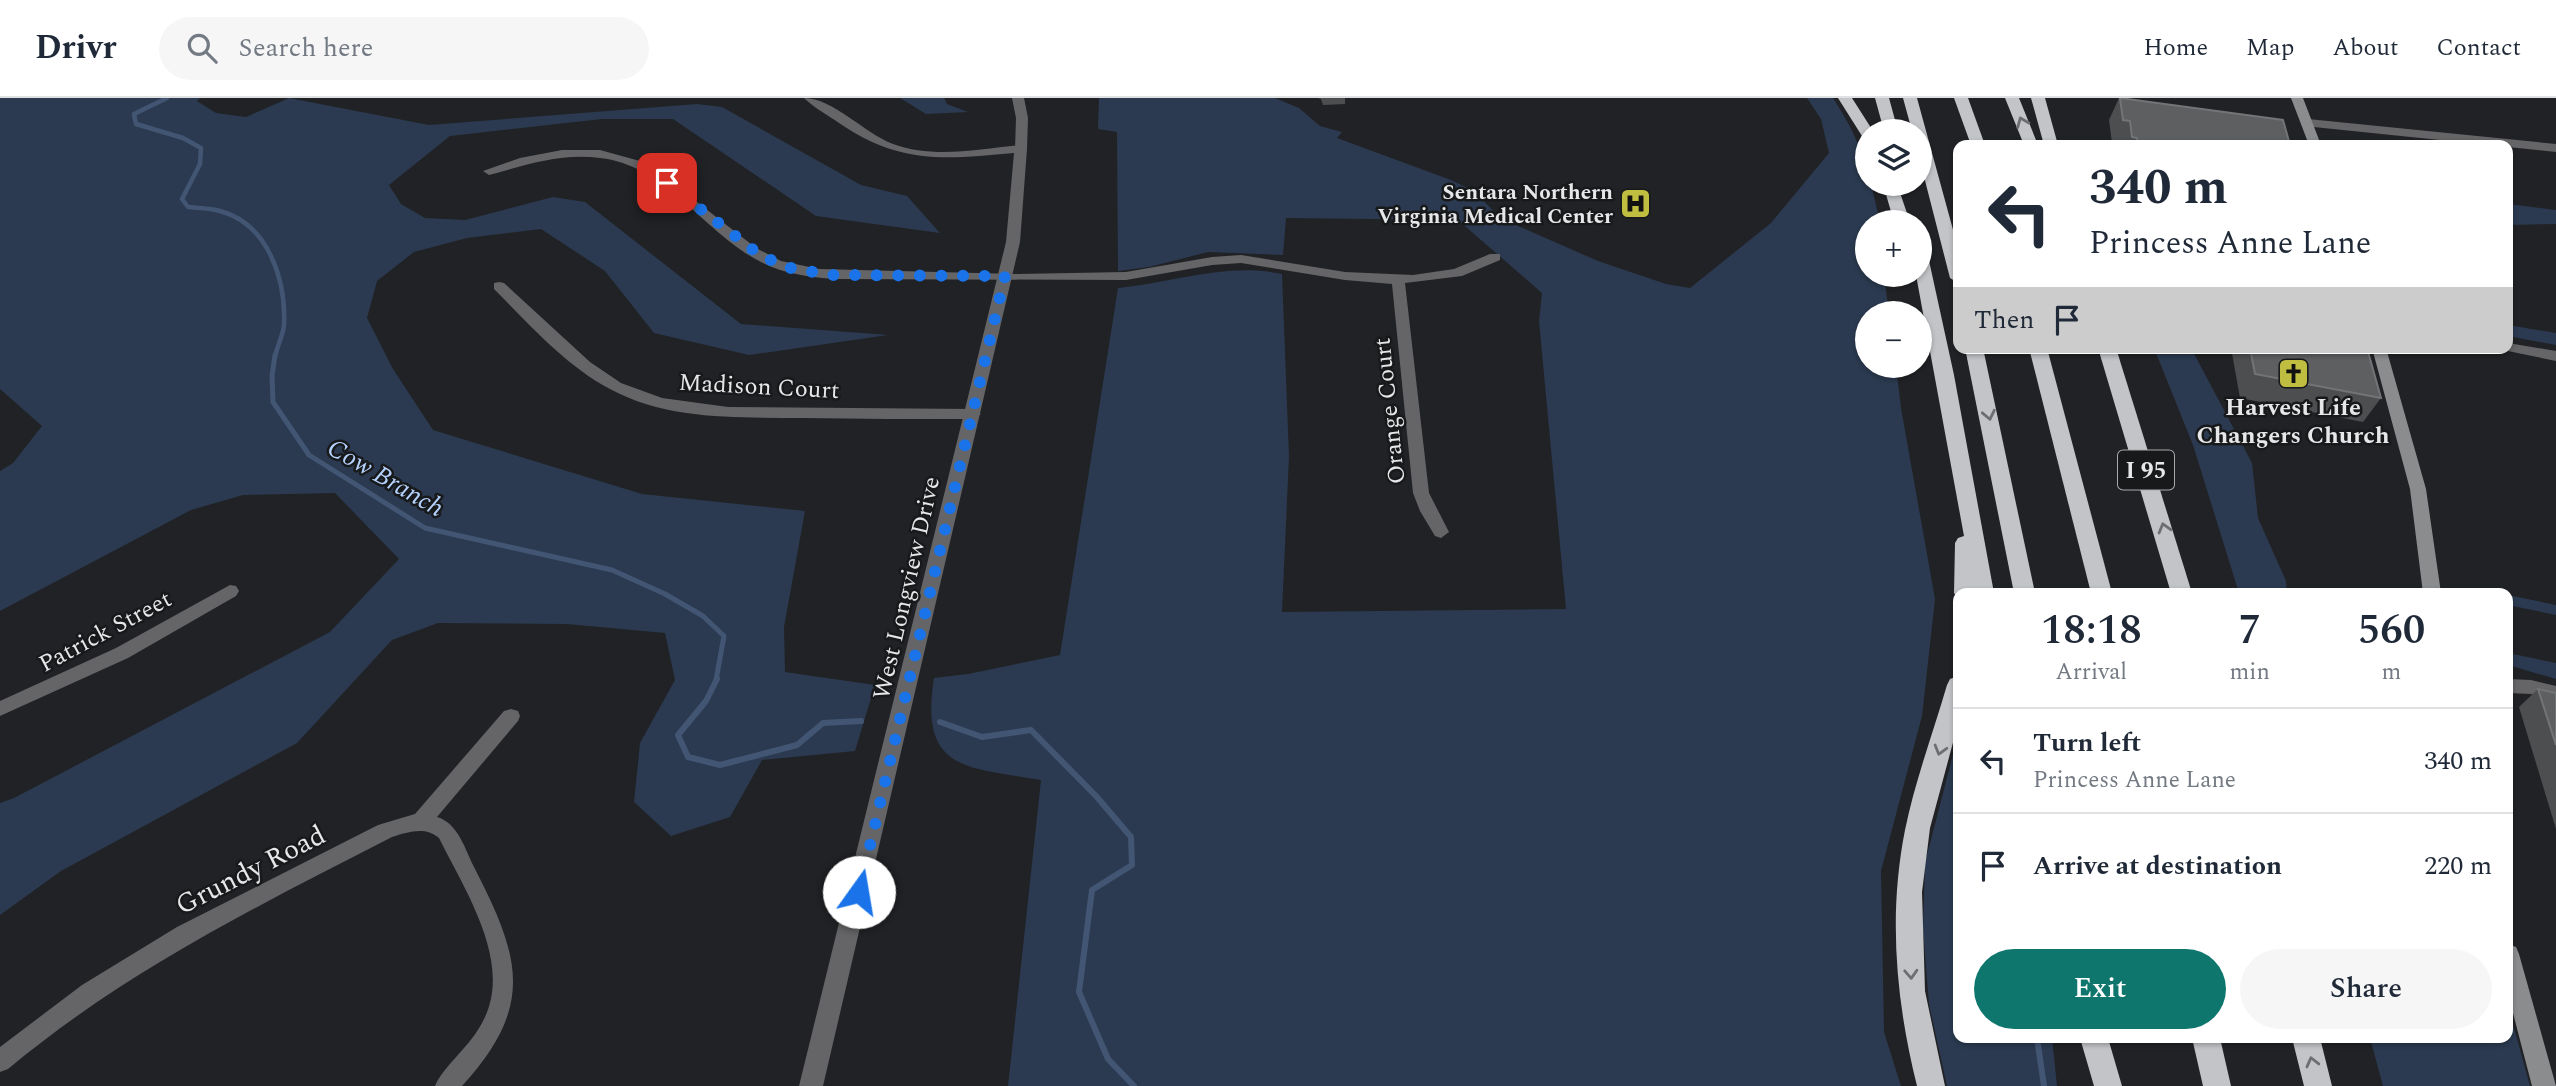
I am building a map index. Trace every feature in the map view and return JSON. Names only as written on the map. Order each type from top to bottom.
[{"type":"highway","points":[[1846,98],[1859,119]]},
{"type":"highway","points":[[1882,98],[1888,119]]},
{"type":"highway","points":[[1910,98],[1916,119]]},
{"type":"highway","points":[[1961,98],[1976,140]]},
{"type":"highway","points":[[2012,98],[2029,140]]},
{"type":"highway","points":[[2038,98],[2051,140]]},
{"type":"highway","points":[[1932,181],[1953,259]]},
{"type":"highway","points":[[1925,287],[1927,293]]},
{"type":"highway","points":[[1926,287],[1983,588]]},
{"type":"highway","points":[[1975,354],[2024,588]]},
{"type":"highway","points":[[2040,354],[2101,588]]},
{"type":"highway","name":"I 95","points":[[2109,354],[2180,588]]},
{"type":"highway","points":[[1964,481],[1965,588]]},
{"type":"highway","points":[[1931,1086],[1921,1050],[1912,990],[1910,878],[1918,828],[1953,703]]},
{"type":"highway","points":[[2096,1043],[2110,1086]]},
{"type":"highway","points":[[2106,1043],[2110,1086]]},
{"type":"highway","points":[[2207,1043],[2217,1086]]},
{"type":"highway","points":[[2307,1043],[2318,1086]]},
{"type":"main road","points":[[2297,98],[2313,140]]},
{"type":"main road","points":[[2381,354],[2418,489],[2431,588]]},
{"type":"main road","points":[[2513,972],[2544,1086]]},
{"type":"street","points":[[810,98],[873,139],[900,150],[937,155],[1021,149]]},
{"type":"street","name":"West Longview Drive","points":[[811,1086],[1005,276],[1016,220],[1022,118],[1018,98]]},
{"type":"street","points":[[2309,127],[2402,140]]},
{"type":"street","points":[[2309,127],[2462,140]]},
{"type":"street","points":[[2513,144],[2556,148]]},
{"type":"street","points":[[2513,153],[2556,157]]},
{"type":"street","points":[[489,171],[522,160],[557,154],[611,156],[648,169],[761,256],[793,269],[834,275],[1128,276],[1206,261],[1243,259],[1283,263],[1325,273],[1398,279],[1468,272],[1495,257]]},
{"type":"street","name":"Orange Court","points":[[1398,279],[1421,493],[1441,533]]},
{"type":"street","name":"Madison Court","points":[[499,286],[552,337],[602,378],[637,396],[661,403],[716,412],[973,414]]},
{"type":"street","points":[[2513,348],[2556,356]]},
{"type":"street","name":"Patrick Street","points":[[0,709],[122,653],[230,591]]},
{"type":"street","points":[[2513,679],[2530,687]]},
{"type":"street","points":[[2513,686],[2556,693]]},
{"type":"street","points":[[447,1086],[469,1066],[486,1042],[498,1017],[504,993],[505,971],[487,915],[446,832],[439,826],[421,822],[511,716]]},
{"type":"street","name":"Grundy Road","points":[[0,1061],[79,996],[125,967],[385,831],[421,822]]},
{"type":"shaded area","points":[[0,98],[200,98],[197,101],[216,113],[246,117],[289,98],[429,125],[697,104],[722,107],[861,185],[907,196],[940,233],[816,216],[673,119],[602,119],[450,136],[389,185],[401,204],[425,218],[465,220],[553,197],[585,202],[741,324],[888,335],[749,355],[654,333],[605,271],[541,229],[467,238],[414,252],[377,281],[367,318],[393,369],[433,430],[642,494],[805,511],[784,627],[785,672],[875,685],[855,751],[762,760],[730,817],[671,836],[634,802],[640,743],[675,680],[665,633],[567,624],[438,623],[392,640],[297,743],[61,871],[0,915],[0,803],[330,632],[399,559],[335,493],[243,495],[191,510],[0,611],[0,471],[13,463],[42,426],[0,389]]},
{"type":"shaded area","points":[[900,98],[944,98],[947,104],[968,112],[926,114]]},
{"type":"shaded area","points":[[1099,98],[1275,98],[1299,108],[1320,126],[1342,132],[1337,138],[1474,191],[1500,218],[1598,261],[1666,284],[1690,288],[1771,223],[1829,153],[1821,119],[1807,98],[1833,98],[1855,138],[1855,196],[1874,196],[1877,210],[1855,210],[1855,287],[1886,287],[1887,301],[1855,301],[1855,378],[1897,378],[1935,599],[1922,716],[1881,871],[1884,1032],[1901,1086],[1008,1086],[1041,780],[971,767],[954,759],[942,748],[934,732],[931,709],[934,678],[968,674],[1060,655],[1118,288],[1241,270],[1282,274],[1289,456],[1282,612],[1566,609],[1539,321],[1542,293],[1458,220],[1286,218],[1283,255],[1208,252],[1149,267],[1118,271],[1117,132],[1098,129]]},
{"type":"shaded area","points":[[2513,205],[2556,210],[2556,224],[2513,225]]},
{"type":"shaded area","points":[[2513,326],[2556,333],[2556,345],[2513,337]]},
{"type":"shaded area","points":[[2156,354],[2194,354],[2252,463],[2258,518],[2286,581],[2287,588],[2237,588],[2193,445]]},
{"type":"shaded area","points":[[2513,596],[2556,605],[2556,615],[2513,606]]},
{"type":"shaded area","points":[[2513,654],[2556,663],[2556,679],[2513,666]]},
{"type":"shaded area","points":[[1953,754],[1953,1043],[2053,1043],[2057,1086],[1947,1086],[1929,1004],[1923,929],[1925,863]]},
{"type":"shaded area","points":[[2513,1024],[2530,1086],[2383,1086],[2371,1043],[2513,1043]]},
{"type":"building","points":[[2120,98],[2283,120],[2289,140],[2137,140],[2132,137],[2130,121],[2123,120]]},
{"type":"building","points":[[2251,354],[2369,354],[2381,398],[2255,374]]},
{"type":"building","points":[[2538,689],[2556,693],[2556,745]]},
{"type":"waterway","name":"Cow Branch","points":[[167,98],[134,114],[136,124],[183,138],[201,148],[200,164],[182,199],[188,207],[216,210],[237,218],[251,228],[271,256],[278,273],[284,308],[283,329],[275,357]]},
{"type":"waterway","name":"Cow Branch","points":[[275,355],[272,376],[273,402],[309,455],[425,528],[612,570],[665,594],[703,616],[724,636],[716,680]]},
{"type":"waterway","name":"Cow Branch","points":[[717,679],[706,701],[678,735],[688,757],[720,765],[797,745],[823,723],[861,721]]},
{"type":"waterway","name":"Cow Branch","points":[[940,722],[982,737],[1031,730],[1096,796],[1131,837],[1132,865],[1092,890],[1079,992],[1108,1059],[1134,1086]]},
{"type":"waterway","points":[[2038,1043],[2044,1086]]},
{"type":"place","name":"Sentara Northern Virginia Medical Center","points":[[1636,204]]},
{"type":"place","name":"Harvest Life Changers Church","points":[[2293,373]]},
{"type":"route","points":[[667,183],[761,256],[793,269],[834,275],[1005,276],[859,892]]}]
